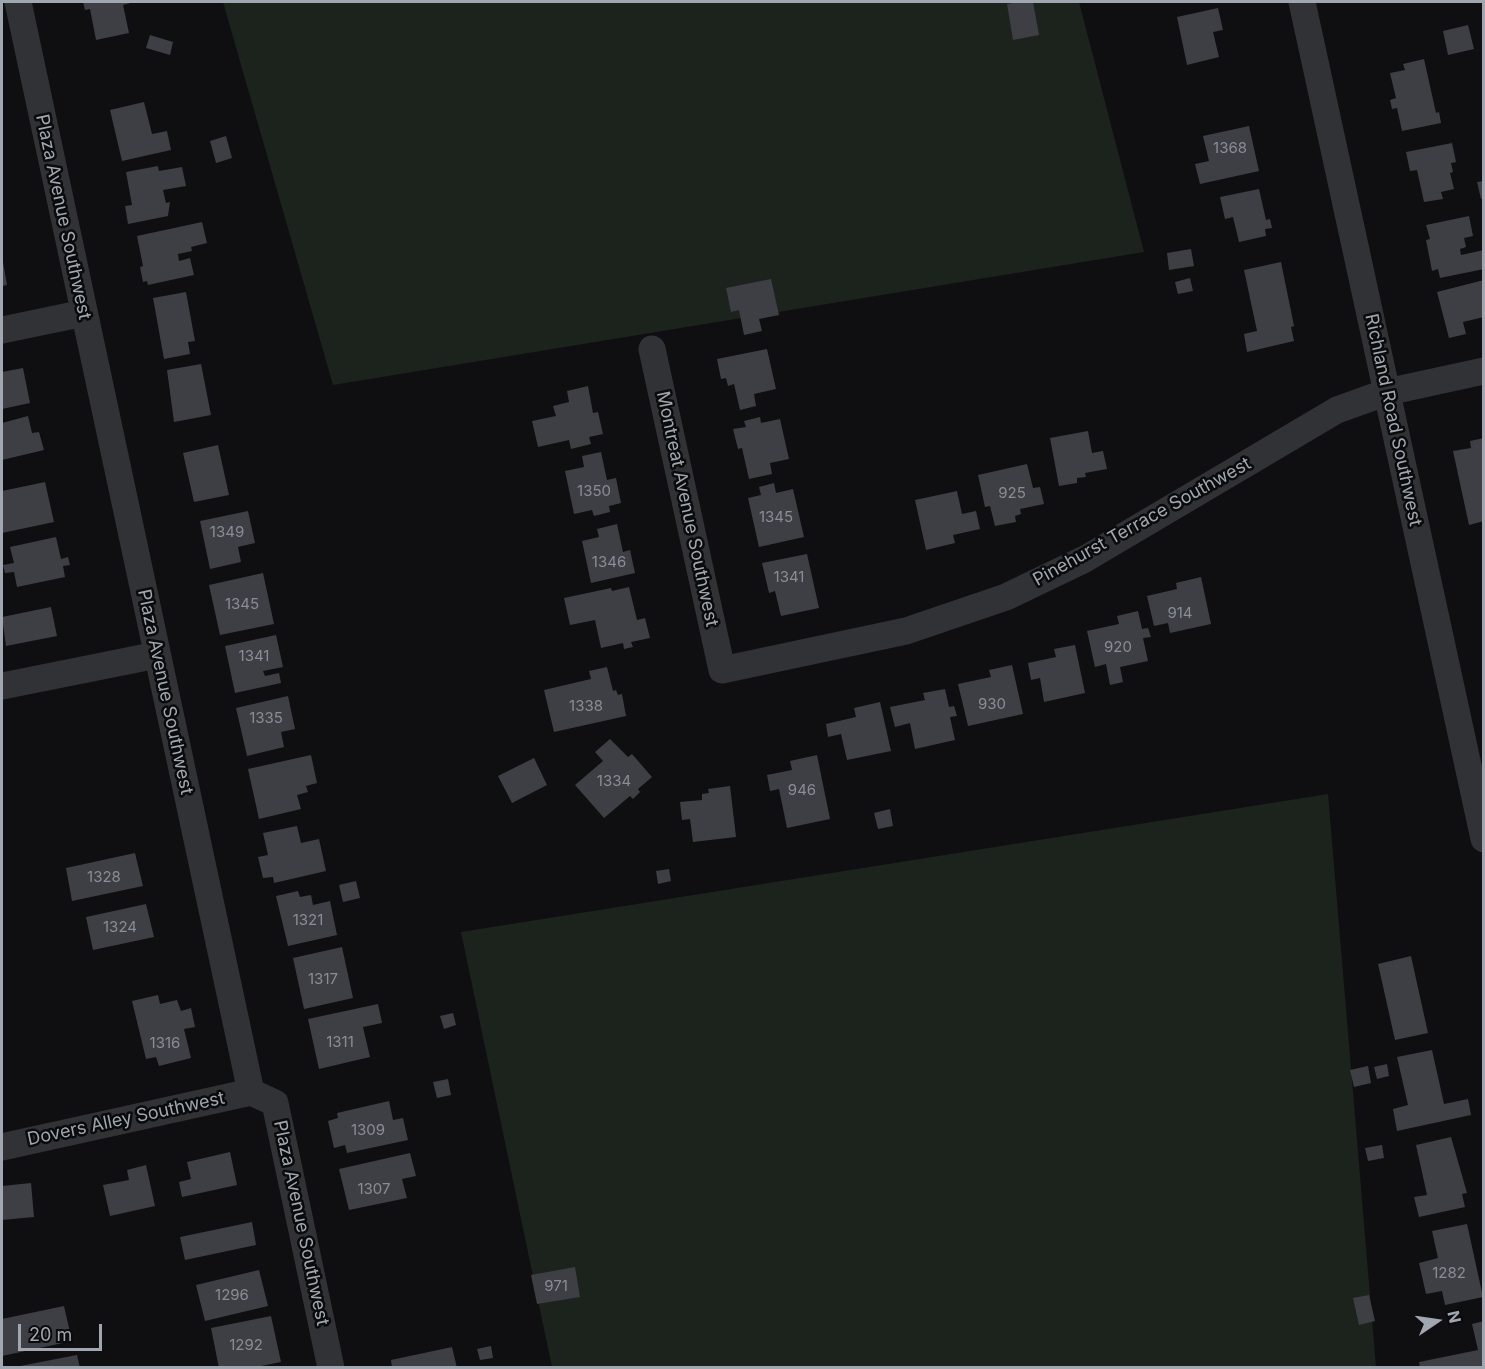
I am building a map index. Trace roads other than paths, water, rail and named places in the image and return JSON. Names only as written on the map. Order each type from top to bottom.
[{"type":"street","name":"Plaza Avenue Southwest","points":[[18,2],[251,1092],[275,1102],[332,1368]]},
{"type":"street","name":"Richland Road Southwest","points":[[1302,2],[1484,839]]},
{"type":"street","points":[[2,330],[84,314]]},
{"type":"street","name":"Montreat Avenue Southwest","points":[[652,349],[722,670]]},
{"type":"street","name":"Pinehurst Terrace Southwest","points":[[722,670],[906,631],[1006,597],[1085,559],[1337,410],[1387,392],[1484,370]]},
{"type":"street","points":[[2,686],[157,655]]},
{"type":"street","name":"Dovers Alley Southwest","points":[[2,1147],[251,1092]]}]
